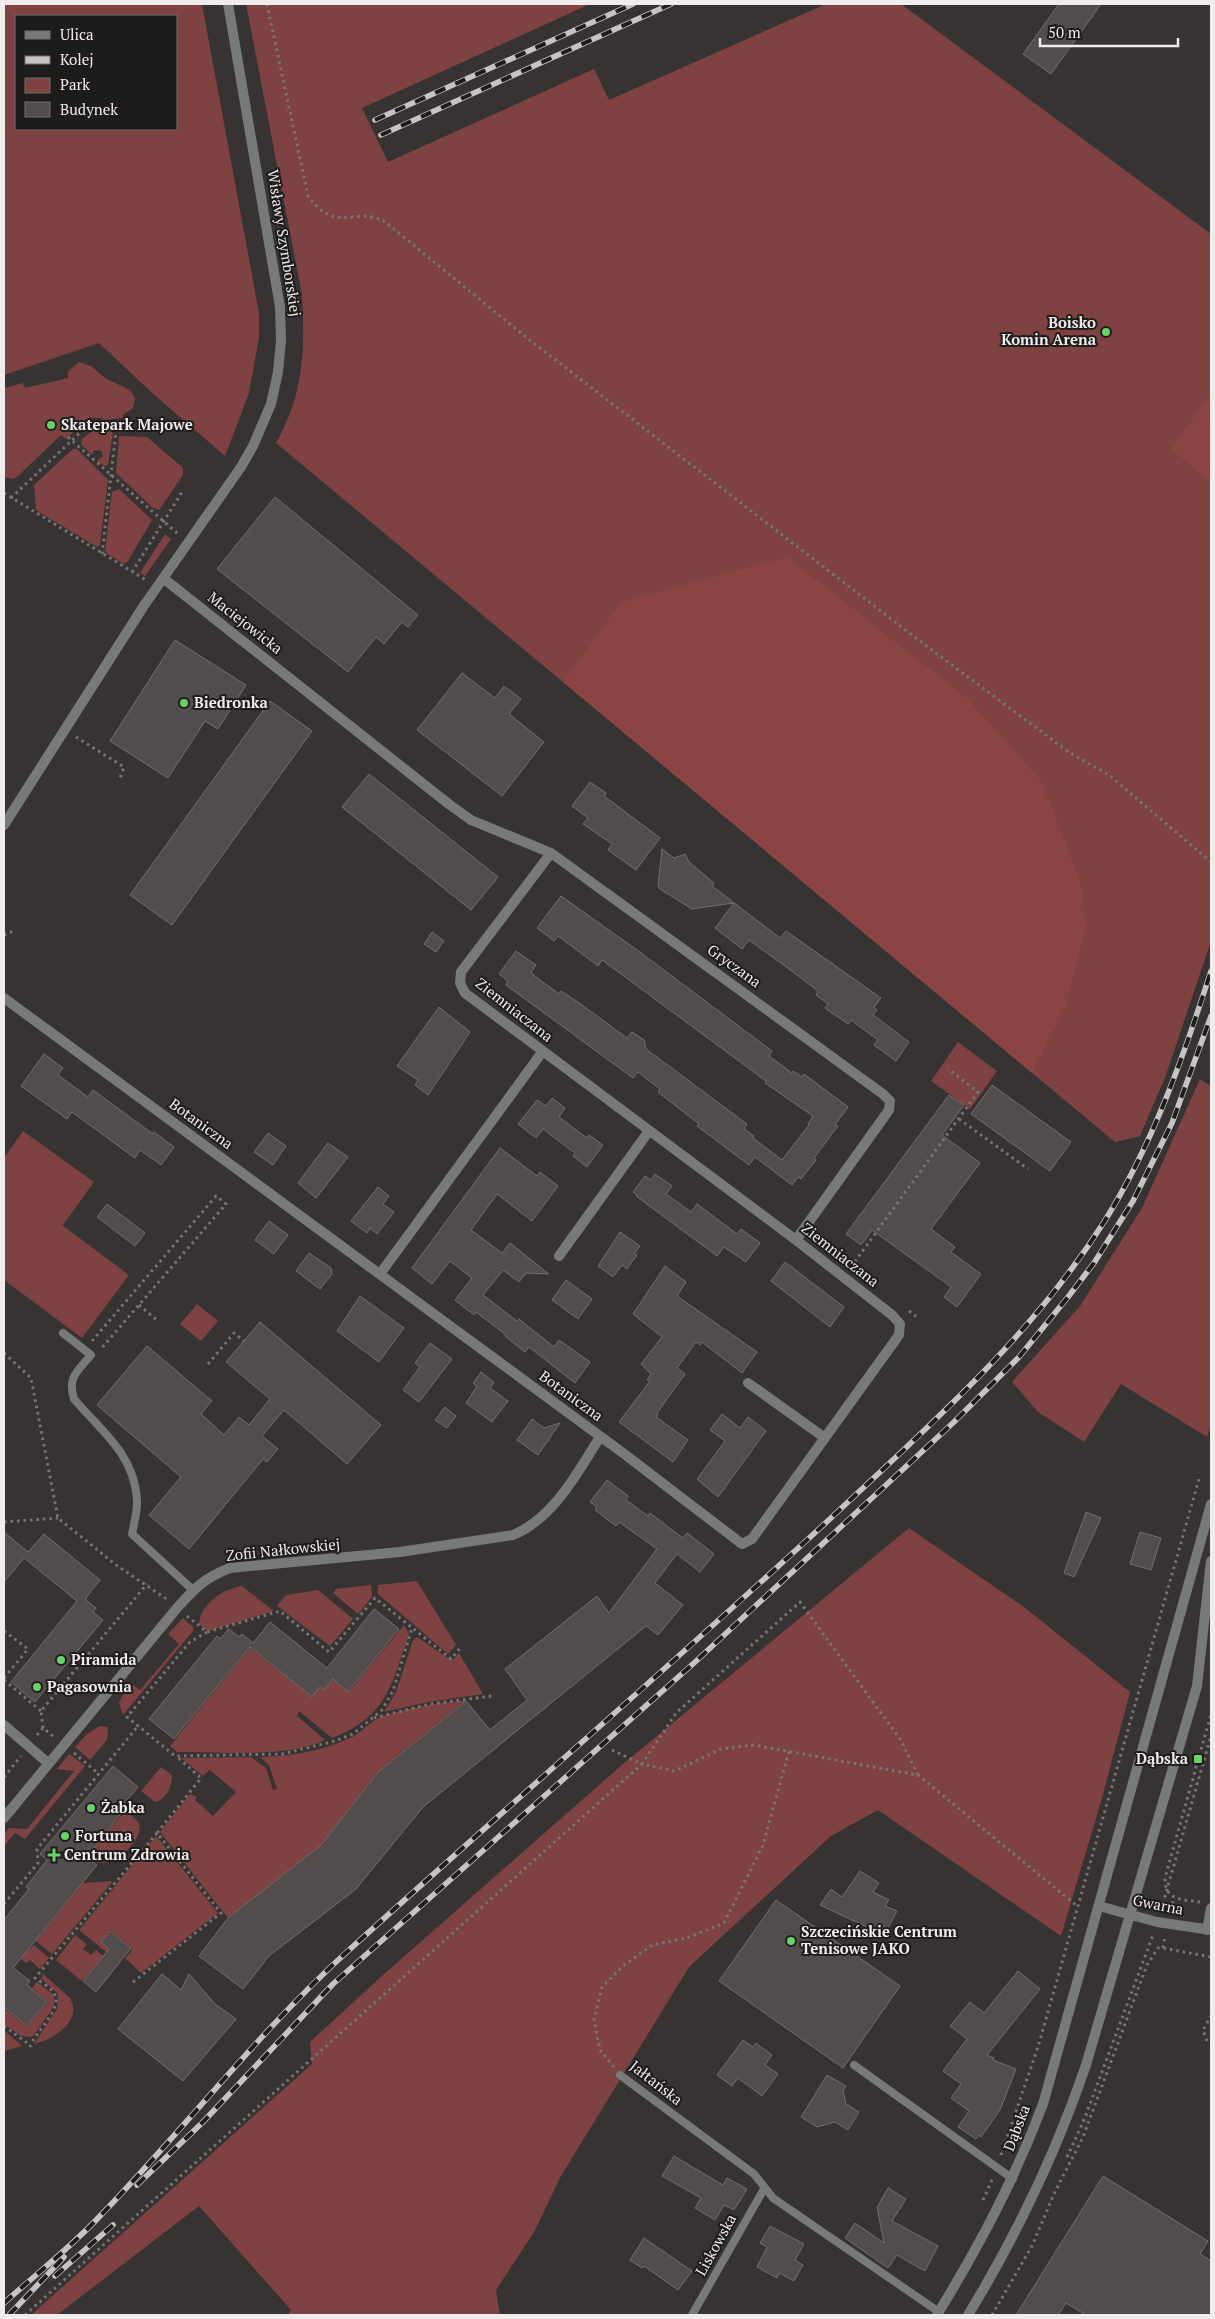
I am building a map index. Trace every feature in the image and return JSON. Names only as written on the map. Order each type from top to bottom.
[{"type":"street","name":"Wisławy Szymborskiej","points":[[163,578],[241,467],[253,446],[271,404],[280,364],[280,306],[228,4]]},
{"type":"street","points":[[4,825],[163,578]]},
{"type":"street","name":"Maciejowicka","points":[[163,578],[471,820],[551,853]]},
{"type":"street","name":"Ziemniaczana","points":[[551,853],[461,972],[460,983],[466,993],[796,1240],[892,1315],[900,1324],[899,1336],[752,1539],[742,1544]]},
{"type":"street","name":"Gryczana","points":[[551,853],[828,1053],[890,1101],[889,1110],[796,1240]]},
{"type":"street","name":"Botaniczna","points":[[4,998],[380,1274],[742,1544]]},
{"type":"street","points":[[380,1274],[543,1051]]},
{"type":"street","points":[[559,1256],[649,1130]]},
{"type":"street","points":[[748,1383],[825,1438]]},
{"type":"street","name":"Zofii Nałkowskiej","points":[[4,1818],[193,1590],[210,1576],[230,1568],[400,1552],[513,1535],[527,1530],[552,1506],[600,1437]]},
{"type":"street","name":"Dąbska","points":[[938,2314],[981,2240],[1013,2179],[1052,2075],[1211,1504]]},
{"type":"street","points":[[968,2315],[1022,2220],[1060,2138],[1086,2065],[1197,1686],[1211,1561]]},
{"type":"street","points":[[4,1725],[48,1763]]},
{"type":"street","name":"Gwarna","points":[[1099,1906],[1130,1916],[1209,1930]]},
{"type":"street","points":[[1208,1906],[1209,1930]]},
{"type":"lane","points":[[63,1333],[91,1355],[74,1376],[70,1387],[74,1399],[127,1460],[135,1483],[137,1501],[132,1534],[193,1590]]},
{"type":"lane","points":[[854,2065],[1013,2179]]},
{"type":"lane","name":"Jałtańska","points":[[620,2075],[754,2174],[773,2198],[938,2314]]},
{"type":"lane","name":"Liskowska","points":[[692,2315],[764,2189]]},
{"type":"path","points":[[267,4],[308,196],[318,209],[334,217],[374,217],[384,222],[593,389],[917,639],[1070,753],[1109,775],[1211,862]]},
{"type":"path","points":[[11,498],[90,423],[137,423]]},
{"type":"path","points":[[102,554],[117,423]]},
{"type":"path","points":[[68,436],[163,523],[178,534],[172,542]]},
{"type":"path","points":[[132,572],[182,492]]},
{"type":"path","points":[[4,493],[146,580],[151,573]]},
{"type":"path","points":[[75,737],[124,767],[120,778]]},
{"type":"path","points":[[4,935],[15,930]]},
{"type":"path","points":[[851,1267],[978,1092],[948,1070]]},
{"type":"path","points":[[959,1119],[1028,1169]]},
{"type":"path","points":[[84,1350],[216,1196],[226,1204],[94,1358],[91,1355]]},
{"type":"path","points":[[844,1262],[858,1272]]},
{"type":"path","points":[[139,1305],[158,1321]]},
{"type":"path","points":[[902,1306],[917,1317]]},
{"type":"path","points":[[208,1364],[234,1333],[244,1341]]},
{"type":"path","points":[[4,1353],[31,1378],[58,1518],[116,1565],[170,1601]]},
{"type":"path","points":[[980,2208],[997,2167],[1038,2047],[1199,1479]]},
{"type":"path","points":[[4,1522],[58,1518]]},
{"type":"path","points":[[41,1711],[147,1584]]},
{"type":"path","points":[[4,2026],[30,2046],[47,2021],[55,2006],[56,1998],[52,1991],[35,1978],[201,1778],[127,1718],[190,1642],[206,1632],[280,1611],[329,1652],[375,1598],[450,1659],[462,1646]]},
{"type":"path","points":[[25,2315],[642,1764],[676,1713],[800,1602],[900,1739],[918,1775],[1077,1906]]},
{"type":"path","points":[[186,1616],[206,1632]]},
{"type":"path","points":[[175,1756],[295,1752],[353,1734],[382,1710],[393,1691],[412,1628]]},
{"type":"path","points":[[4,1631],[28,1649],[4,1680],[41,1711],[43,1728]]},
{"type":"path","points":[[371,1719],[430,1704],[492,1696]]},
{"type":"path","points":[[1208,1906],[1174,1898],[1167,1892],[1164,1883],[1167,1866],[1211,1714]]},
{"type":"path","points":[[4,1904],[38,1863],[37,1848],[138,1726]]},
{"type":"path","points":[[1161,1910],[1211,1736]]},
{"type":"path","points":[[612,1750],[642,1764],[675,1771],[721,1749],[753,1745],[918,1775]]},
{"type":"path","name":"Jałtańska","points":[[620,2075],[600,2050],[594,2020],[602,1987],[623,1966],[652,1945],[687,1938],[724,1923],[763,1845],[789,1751]]},
{"type":"path","points":[[1201,1752],[1211,1755]]},
{"type":"path","points":[[76,1755],[99,1774]]},
{"type":"path","points":[[133,1982],[221,1913],[156,1832]]},
{"type":"path","points":[[1170,1914],[1174,1898]]},
{"type":"path","points":[[1163,1948],[1166,1933]]},
{"type":"path","points":[[992,2315],[1032,2246],[1054,2194],[1079,2146],[1147,1965],[1154,1952],[1158,1948],[1163,1948],[1211,1957]]},
{"type":"path","points":[[1207,2041],[1203,2030],[1211,2016]]},
{"type":"green space","points":[[4,4],[202,4],[259,313],[259,337],[249,393],[225,456],[151,392],[99,343],[4,375]]},
{"type":"green space","points":[[246,4],[590,4],[362,108],[388,162],[594,69],[609,100],[826,4],[901,4],[1211,234],[1211,941],[1166,1075],[1140,1136],[1115,1142],[276,443],[292,407],[301,372],[303,335],[302,295]]},
{"type":"green space","name":"Skatepark Majowe","points":[[79,362],[91,366],[105,378],[130,390],[135,398],[133,408],[123,415],[123,418],[103,420],[102,418],[88,418],[66,439],[61,435],[18,476],[13,479],[4,477],[4,388],[23,383],[25,388],[68,378],[68,372]]},
{"type":"green space","name":"Skatepark Majowe","points":[[95,429],[109,429],[113,433],[108,465],[104,466],[97,461],[103,456],[101,451],[94,450],[92,455],[81,444],[82,439]]},
{"type":"green space","points":[[119,436],[147,437],[183,468],[183,475],[159,510],[153,508],[116,473]]},
{"type":"green space","points":[[73,449],[77,449],[108,480],[100,545],[97,547],[36,510],[34,485]]},
{"type":"green space","points":[[119,489],[152,520],[128,561],[124,564],[105,551],[112,492]]},
{"type":"green space","points":[[165,534],[171,539],[145,576],[140,573]]},
{"type":"green space","points":[[958,1042],[997,1071],[970,1109],[931,1081]]},
{"type":"green space","points":[[1200,1079],[1211,1086],[1211,1424],[1207,1437],[1121,1384],[1084,1442],[1038,1412],[1012,1382],[1080,1306],[1142,1208]]},
{"type":"green space","points":[[23,1131],[94,1182],[63,1225],[58,1222],[129,1275],[82,1338],[4,1280],[4,1158]]},
{"type":"green space","points":[[197,1304],[218,1321],[201,1341],[180,1324]]},
{"type":"green space","points":[[909,1528],[1024,1607],[1130,1692],[1102,1798],[1061,1936],[878,1810],[831,1836],[689,1967],[561,2176],[534,2232],[496,2290],[500,2315],[288,2315],[291,2310],[199,2206],[57,2315],[31,2315],[312,2064],[310,2042],[383,1975],[623,1764]]},
{"type":"green space","points":[[417,1581],[456,1645],[448,1654],[378,1594],[378,1585]]},
{"type":"green space","points":[[371,1585],[372,1597],[358,1614],[333,1593],[336,1589]]},
{"type":"green space","points":[[242,1586],[274,1611],[208,1631],[199,1624],[208,1604],[227,1590]]},
{"type":"green space","points":[[318,1590],[353,1619],[330,1646],[277,1606],[286,1595]]},
{"type":"green space","points":[[183,1618],[194,1628],[193,1631],[123,1715],[119,1703],[129,1682],[140,1690],[179,1644],[168,1634]]},
{"type":"green space","points":[[404,1625],[409,1634],[398,1668],[385,1697],[365,1720],[350,1730],[332,1738],[299,1711],[297,1716],[325,1740],[310,1746],[253,1753],[177,1752],[170,1746],[250,1648],[312,1697],[320,1687],[324,1690],[333,1680],[349,1692]]},
{"type":"green space","points":[[417,1637],[452,1661],[459,1653],[483,1694],[428,1702],[384,1712],[396,1692],[413,1640]]},
{"type":"green space","points":[[465,1701],[387,1764],[399,1778],[394,1782],[378,1771],[321,1845],[228,1918],[160,1832],[190,1794],[197,1797],[195,1800],[213,1816],[236,1792],[210,1770],[203,1776],[181,1758],[251,1757],[266,1768],[273,1790],[277,1789],[269,1765],[260,1757],[295,1754],[318,1749],[350,1738],[375,1720],[387,1715],[421,1706]]},
{"type":"green space","points":[[100,1726],[108,1727],[107,1740],[90,1760],[75,1747],[87,1734]]},
{"type":"green space","points":[[69,1754],[85,1766],[25,1839],[15,1833],[4,1846],[4,1834],[9,1828],[27,1829],[74,1771],[57,1769]]},
{"type":"green space","points":[[161,1767],[172,1775],[171,1784],[166,1795],[155,1802],[141,1791]]},
{"type":"green space","points":[[125,1811],[138,1822],[140,1827],[136,1839],[128,1850],[114,1862],[97,1863],[88,1856]]},
{"type":"green space","points":[[156,1836],[218,1913],[141,1973],[125,1958],[132,1948],[110,1930],[101,1942],[114,1953],[111,1956],[79,1930]]},
{"type":"green space","points":[[113,1881],[52,1954],[36,1941],[83,1883]]},
{"type":"green space","points":[[75,1935],[87,1944],[83,1949],[91,1955],[96,1950],[103,1956],[82,1981],[56,1960]]},
{"type":"green space","points":[[34,1945],[49,1958],[40,1969],[30,1960],[26,1963],[20,1958]]},
{"type":"green space","points":[[43,1974],[70,1998],[73,2014],[69,2022],[57,2034],[34,2044],[57,2009],[58,1994],[41,1978]]},
{"type":"green space","points":[[37,1982],[54,1995],[54,2005],[34,2035],[31,2037],[21,2036],[4,2024],[4,2013],[6,2010],[27,2027],[48,2002],[32,1988]]},
{"type":"green space","points":[[4,2030],[22,2046],[4,2051]]},
{"type":"shaded area","points":[[1211,392],[1211,483],[1171,449]]},
{"type":"shaded area","points":[[787,557],[967,698],[1042,782],[1080,881],[1086,928],[1065,1008],[1032,1073],[563,682],[621,602]]},
{"type":"building","points":[[1059,4],[1101,4],[1051,74],[1023,54]]},
{"type":"building","points":[[275,497],[418,615],[408,627],[402,622],[384,644],[376,637],[348,672],[217,569]]},
{"type":"building","name":"Biedronka","points":[[175,640],[246,685],[218,729],[205,721],[168,778],[110,741]]},
{"type":"building","points":[[462,673],[495,698],[504,686],[521,699],[509,714],[544,742],[502,796],[417,730]]},
{"type":"building","points":[[270,701],[312,731],[172,925],[130,895]]},
{"type":"building","points":[[369,774],[498,877],[471,910],[342,807]]},
{"type":"building","points":[[590,782],[606,793],[604,796],[660,838],[636,870],[608,850],[612,844],[583,824],[588,818],[572,806]]},
{"type":"building","points":[[662,849],[674,858],[685,854],[689,862],[714,883],[712,886],[780,938],[786,931],[881,998],[874,1007],[877,1010],[873,1015],[909,1042],[896,1061],[874,1045],[878,1040],[851,1020],[848,1024],[825,1008],[828,1004],[816,995],[818,991],[789,969],[749,940],[742,949],[715,928],[734,903],[692,909],[660,889],[658,886]]},
{"type":"building","points":[[561,896],[772,1051],[769,1056],[792,1073],[793,1071],[802,1077],[804,1074],[848,1107],[835,1125],[838,1126],[814,1158],[816,1160],[801,1179],[798,1177],[792,1185],[755,1157],[749,1165],[697,1126],[699,1124],[658,1092],[660,1089],[638,1072],[633,1078],[506,985],[508,981],[499,974],[516,951],[536,965],[531,972],[536,977],[559,994],[561,991],[627,1038],[632,1032],[644,1040],[646,1049],[747,1124],[744,1129],[782,1160],[809,1125],[813,1116],[765,1083],[766,1081],[602,960],[598,966],[558,936],[554,941],[537,928]]},
{"type":"building","points":[[432,932],[444,941],[436,952],[424,944]]},
{"type":"building","points":[[439,1007],[470,1032],[428,1095],[415,1085],[418,1080],[397,1066]]},
{"type":"building","points":[[44,1054],[63,1068],[58,1075],[88,1097],[93,1090],[174,1147],[161,1165],[140,1150],[135,1158],[72,1112],[67,1119],[21,1086]]},
{"type":"building","points":[[992,1085],[1071,1142],[1050,1171],[971,1114]]},
{"type":"building","points":[[949,1095],[964,1105],[942,1135],[980,1163],[931,1229],[955,1247],[951,1252],[981,1274],[957,1307],[944,1297],[951,1287],[872,1230],[861,1245],[846,1234]]},
{"type":"building","points":[[552,1098],[565,1108],[559,1117],[587,1138],[589,1135],[603,1145],[587,1167],[573,1156],[575,1153],[543,1129],[536,1138],[518,1124],[537,1100],[546,1106]]},
{"type":"building","points":[[268,1133],[286,1146],[273,1165],[254,1152]]},
{"type":"building","points":[[328,1143],[348,1157],[316,1198],[298,1183]]},
{"type":"building","points":[[500,1148],[537,1176],[540,1172],[558,1186],[532,1221],[497,1194],[471,1230],[502,1253],[510,1243],[549,1274],[526,1273],[519,1282],[503,1270],[483,1295],[517,1321],[519,1319],[554,1347],[559,1340],[590,1362],[575,1383],[529,1347],[525,1352],[476,1312],[474,1315],[455,1300],[472,1278],[450,1261],[432,1284],[412,1268]]},
{"type":"building","points":[[655,1174],[672,1186],[666,1194],[691,1212],[697,1204],[737,1234],[741,1229],[760,1243],[746,1262],[724,1247],[717,1256],[636,1196],[633,1192],[645,1176],[651,1180]]},
{"type":"building","points":[[378,1187],[389,1196],[383,1204],[394,1212],[377,1234],[370,1228],[367,1233],[351,1221]]},
{"type":"building","points":[[107,1204],[145,1233],[135,1246],[97,1217]]},
{"type":"building","points":[[269,1221],[288,1235],[274,1254],[255,1240]]},
{"type":"building","points":[[620,1232],[640,1246],[634,1254],[637,1255],[627,1269],[622,1265],[613,1277],[598,1266]]},
{"type":"building","points":[[309,1253],[331,1268],[332,1274],[320,1289],[296,1271]]},
{"type":"building","points":[[785,1262],[844,1307],[830,1327],[771,1281]]},
{"type":"building","points":[[665,1266],[686,1282],[677,1296],[757,1352],[742,1373],[702,1342],[700,1345],[696,1342],[677,1368],[685,1374],[656,1417],[688,1440],[673,1462],[619,1422],[650,1381],[647,1380],[651,1374],[641,1364],[662,1337],[633,1314]]},
{"type":"building","points":[[566,1280],[592,1299],[578,1319],[552,1300]]},
{"type":"building","points":[[360,1296],[404,1328],[379,1362],[337,1331]]},
{"type":"building","points":[[260,1322],[381,1425],[347,1464],[284,1410],[262,1436],[278,1449],[267,1462],[263,1459],[189,1549],[149,1515],[181,1477],[97,1405],[147,1346],[212,1401],[201,1414],[224,1435],[239,1417],[249,1425],[270,1399],[226,1362]]},
{"type":"building","points":[[430,1343],[452,1359],[419,1402],[403,1390],[420,1367],[415,1363]]},
{"type":"building","points":[[481,1372],[494,1382],[490,1388],[508,1401],[492,1422],[466,1403],[477,1386],[473,1383]]},
{"type":"building","points":[[445,1407],[456,1416],[447,1428],[435,1420]]},
{"type":"building","points":[[722,1414],[740,1428],[748,1417],[766,1431],[718,1497],[697,1479],[725,1441],[710,1430]]},
{"type":"building","points":[[532,1419],[544,1428],[560,1423],[538,1455],[517,1440]]},
{"type":"building","points":[[607,1480],[628,1496],[626,1500],[648,1516],[650,1513],[683,1538],[687,1533],[714,1554],[700,1572],[677,1554],[655,1583],[683,1605],[658,1635],[646,1626],[423,1807],[356,1889],[269,1956],[243,1989],[199,1956],[228,1918],[321,1845],[378,1772],[466,1701],[490,1730],[527,1700],[505,1669],[597,1596],[609,1613],[657,1549],[619,1522],[616,1526],[596,1511],[596,1506],[590,1502]]},
{"type":"building","points":[[1086,1512],[1101,1518],[1074,1577],[1064,1573]]},
{"type":"building","points":[[4,1532],[28,1552],[44,1534],[100,1580],[85,1599],[96,1608],[93,1612],[103,1620],[35,1702],[11,1682],[77,1601],[24,1558],[4,1582]]},
{"type":"building","points":[[1140,1532],[1161,1538],[1151,1570],[1130,1564]]},
{"type":"building","points":[[374,1609],[399,1629],[348,1692],[333,1679],[324,1690],[320,1687],[312,1697],[250,1647],[174,1739],[149,1719],[217,1636],[220,1639],[229,1629],[239,1637],[242,1634],[253,1643],[270,1622],[327,1668]]},
{"type":"building","points":[[113,1766],[138,1787],[121,1807],[124,1810],[87,1857],[97,1865],[13,1968],[30,1981],[27,1985],[47,2002],[27,2026],[4,2007],[4,1920],[29,1889],[26,1887],[47,1860],[40,1854]]},
{"type":"building","points":[[860,1871],[879,1883],[873,1892],[889,1900],[885,1906],[897,1911],[884,1935],[820,1905],[831,1889],[842,1897]]},
{"type":"building","name":"Szczecińskie Centrum Tenisowe JAKO","points":[[776,1900],[900,1986],[843,2068],[719,1981]]},
{"type":"building","points":[[110,1931],[131,1948],[96,1992],[83,1981],[109,1949],[101,1942]]},
{"type":"building","points":[[1018,1971],[1040,1989],[987,2055],[994,2058],[993,2060],[1016,2069],[1000,2110],[981,2137],[979,2135],[976,2139],[958,2127],[969,2111],[951,2098],[961,2084],[943,2071],[967,2039],[950,2026],[970,2002],[984,2013]]},
{"type":"building","points":[[162,1974],[181,1990],[189,1974],[215,2004],[236,2019],[183,2081],[118,2029]]},
{"type":"building","points":[[743,2040],[753,2047],[756,2043],[772,2055],[765,2065],[778,2074],[762,2096],[738,2078],[732,2086],[717,2075]]},
{"type":"building","points":[[827,2075],[846,2086],[843,2090],[846,2104],[859,2112],[848,2130],[835,2122],[817,2127],[801,2117]]},
{"type":"building","points":[[674,2156],[723,2185],[727,2178],[747,2189],[734,2210],[724,2205],[715,2220],[695,2208],[701,2198],[662,2176]]},
{"type":"building","points":[[1103,2176],[1208,2241],[1200,2254],[1211,2261],[1211,2315],[1086,2315],[1066,2303],[1058,2315],[1016,2315]]},
{"type":"building","points":[[888,2188],[906,2199],[892,2221],[938,2246],[925,2271],[897,2255],[888,2268],[845,2238],[855,2223],[884,2243],[877,2207]]},
{"type":"building","points":[[770,2226],[804,2244],[795,2260],[803,2265],[794,2281],[779,2273],[777,2278],[757,2267],[767,2247],[760,2243]]},
{"type":"building","points":[[644,2238],[692,2271],[678,2290],[644,2266],[642,2268],[630,2260]]},
{"type":"railway","points":[[375,120],[633,4]]},
{"type":"railway","points":[[381,135],[671,4]]},
{"type":"railway","points":[[4,2303],[99,2217],[252,2048],[316,1981],[832,1517],[942,1414],[1012,1342],[1075,1264],[1122,1192],[1152,1131],[1178,1068],[1211,971]]},
{"type":"railway","points":[[137,2185],[202,2123],[333,1984],[694,1663],[954,1422],[1019,1357],[1094,1263],[1133,1201],[1172,1123],[1211,1016]]},
{"type":"railway","points":[[55,2276],[113,2225]]},
{"type":"railway","points":[[9,2315],[64,2257]]},
{"type":"place","name":"Boisko Komin Arena","points":[[1106,332]]},
{"type":"place","name":"Skatepark Majowe","points":[[51,425]]},
{"type":"place","name":"Biedronka","points":[[184,703]]},
{"type":"place","name":"Piramida","points":[[61,1660]]},
{"type":"place","name":"Pagasownia","points":[[37,1687]]},
{"type":"place","name":"Dąbska","points":[[1198,1759]]},
{"type":"place","name":"Żabka","points":[[91,1808]]},
{"type":"place","name":"Fortuna","points":[[65,1836]]},
{"type":"place","name":"Centrum Zdrowia","points":[[54,1855]]},
{"type":"place","name":"Szczecińskie Centrum Tenisowe JAKO","points":[[791,1941]]}]
